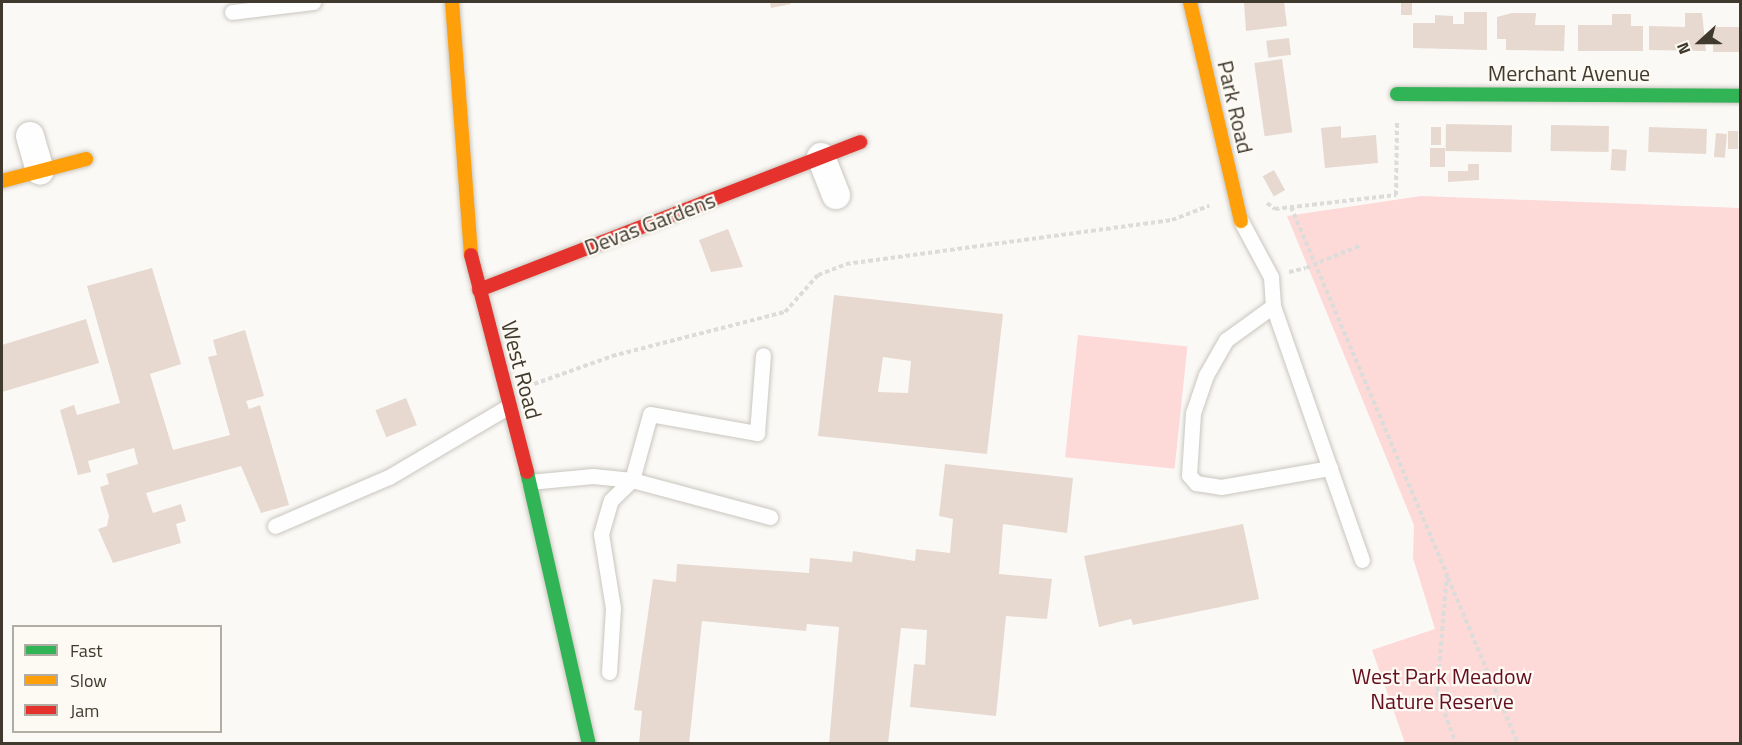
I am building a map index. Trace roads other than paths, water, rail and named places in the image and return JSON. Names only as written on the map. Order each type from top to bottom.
[{"type":"street","name":"West Road","points":[[452,2],[465,215],[479,290],[529,482],[589,744]]},
{"type":"street","name":"Park Road","points":[[1190,2],[1233,196],[1241,221]]},
{"type":"street","name":"Merchant Avenue","points":[[1397,94],[1740,96]]},
{"type":"street","points":[[30,136],[40,171]]},
{"type":"street","name":"Devas Gardens","points":[[479,290],[860,142]]},
{"type":"street","points":[[821,157],[836,195]]},
{"type":"street","points":[[2,181],[86,159]]},
{"type":"lane","points":[[232,12],[313,2]]},
{"type":"lane","points":[[1241,221],[1271,277],[1273,306],[1362,560]]},
{"type":"lane","points":[[1273,306],[1226,340],[1206,375],[1193,413],[1189,475],[1196,483],[1221,487],[1330,468]]},
{"type":"lane","points":[[609,672],[613,608],[602,534],[611,500],[632,480],[650,414],[757,432],[763,355]]},
{"type":"lane","points":[[275,526],[389,477],[508,400]]},
{"type":"lane","points":[[529,482],[593,476],[632,480],[770,517]]},
{"type":"park label","name":"West Park Meadow Nature Reserve","points":[[1442,688]]}]
